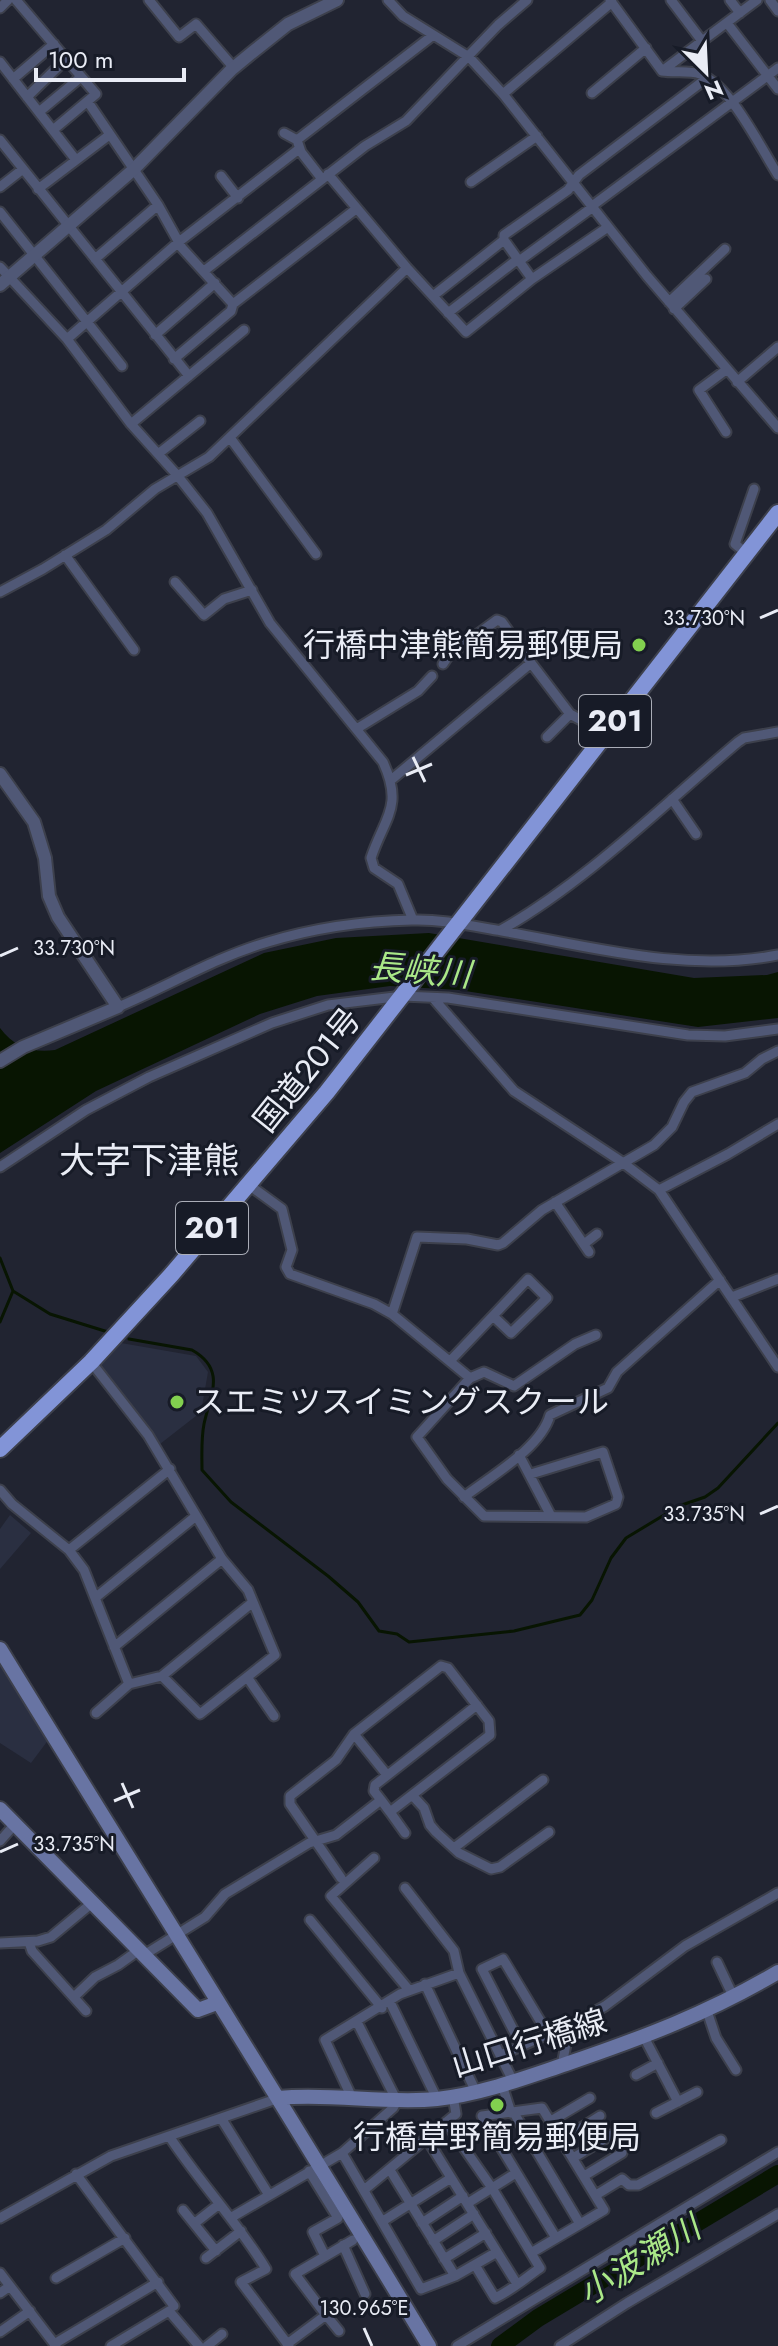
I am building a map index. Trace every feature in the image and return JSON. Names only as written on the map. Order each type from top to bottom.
[{"type":"highway","name":"国道201号","points":[[0,1449],[91,1362],[249,1185],[405,993],[778,513]]},
{"type":"main road","points":[[0,1649],[217,2003],[279,2098],[314,2168],[429,2346]]},
{"type":"main road","points":[[0,1809],[198,2010],[217,2003]]},
{"type":"main road","name":"山口行橋線","points":[[279,2098],[397,2101],[437,2099],[476,2092],[644,2037],[734,1998],[778,1972]]},
{"type":"street","points":[[0,8],[8,0]]},
{"type":"street","points":[[16,0],[96,94],[53,130]]},
{"type":"street","points":[[149,0],[179,37],[196,24],[234,68]]},
{"type":"street","points":[[5,281],[133,170],[234,68],[288,24],[337,0]]},
{"type":"street","points":[[388,0],[403,16],[469,57],[503,94],[672,306],[778,428]]},
{"type":"street","points":[[204,271],[365,146],[406,121],[498,25],[527,0]]},
{"type":"street","points":[[671,0],[702,41]]},
{"type":"street","points":[[730,0],[740,13]]},
{"type":"street","points":[[662,71],[757,0]]},
{"type":"street","points":[[770,0],[778,11]]},
{"type":"street","points":[[503,94],[611,1],[662,71]]},
{"type":"street","points":[[727,23],[778,89]]},
{"type":"street","points":[[67,339],[180,241],[238,198],[432,36]]},
{"type":"street","points":[[13,79],[54,44]]},
{"type":"street","points":[[592,93],[646,48]]},
{"type":"street","points":[[27,97],[66,59]]},
{"type":"street","points":[[0,62],[76,160]]},
{"type":"street","points":[[448,313],[778,68]]},
{"type":"street","points":[[662,71],[695,72],[707,78],[730,103],[778,174]]},
{"type":"street","points":[[39,112],[81,77]]},
{"type":"street","points":[[532,279],[504,240],[504,235],[568,190],[573,182],[707,78]]},
{"type":"street","points":[[88,102],[97,112],[108,136],[158,205],[182,248],[233,304]]},
{"type":"street","points":[[284,133],[466,332],[532,279],[608,227]]},
{"type":"street","points":[[38,189],[108,136]]},
{"type":"street","points":[[471,182],[537,136]]},
{"type":"street","points":[[0,140],[189,376]]},
{"type":"street","points":[[0,187],[23,169]]},
{"type":"street","points":[[221,176],[238,198]]},
{"type":"street","points":[[95,259],[158,205]]},
{"type":"street","points":[[174,359],[231,311],[233,304],[356,209]]},
{"type":"street","points":[[0,212],[122,366]]},
{"type":"street","points":[[433,296],[504,240]]},
{"type":"street","points":[[672,306],[725,249]]},
{"type":"street","points":[[0,267],[5,281],[67,339],[131,424],[207,513],[282,639],[383,762],[393,784],[387,823],[371,858],[374,868],[398,884],[413,920]]},
{"type":"street","points":[[0,592],[121,521],[155,489],[209,457],[407,268]]},
{"type":"street","points":[[672,306],[706,279]]},
{"type":"street","points":[[155,335],[215,283]]},
{"type":"street","points":[[131,424],[244,330]]},
{"type":"street","points":[[737,382],[778,347]]},
{"type":"street","points":[[726,370],[699,390],[726,432]]},
{"type":"street","points":[[158,454],[200,421]]},
{"type":"street","points":[[231,439],[316,554]]},
{"type":"street","points":[[746,553],[735,544],[754,489]]},
{"type":"street","points":[[65,555],[134,650]]},
{"type":"street","points":[[175,582],[204,615],[224,599],[252,590]]},
{"type":"street","points":[[443,664],[449,655],[497,620],[502,622],[570,714],[605,733]]},
{"type":"street","points":[[391,780],[531,663]]},
{"type":"street","points":[[358,728],[411,696],[432,676]]},
{"type":"street","points":[[547,737],[570,714]]},
{"type":"street","points":[[500,930],[530,914],[738,742],[744,738],[778,732]]},
{"type":"street","points":[[0,774],[34,822],[45,858],[49,896],[58,917],[118,1007]]},
{"type":"street","points":[[672,799],[696,834]]},
{"type":"street","points":[[0,1061],[23,1047],[267,942],[351,924],[413,920],[500,930],[685,961],[737,962],[778,955]]},
{"type":"street","points":[[0,1167],[86,1110],[149,1077],[272,1023],[328,1005],[405,993],[688,1035],[725,1036],[778,1029]]},
{"type":"street","points":[[433,998],[514,1091],[659,1190],[778,1367]]},
{"type":"street","points":[[392,1314],[417,1237],[467,1239],[498,1245],[555,1202],[647,1150],[663,1137],[692,1092],[745,1073],[778,1051]]},
{"type":"street","points":[[659,1190],[778,1124]]},
{"type":"street","points":[[249,1185],[282,1209],[292,1250],[286,1267],[290,1274],[374,1304],[392,1314],[470,1378]]},
{"type":"street","points":[[555,1202],[586,1248],[597,1234]]},
{"type":"street","points":[[450,1361],[528,1279],[547,1298],[511,1333],[493,1316]]},
{"type":"street","points":[[732,1297],[778,1279]]},
{"type":"street","points":[[464,1497],[542,1434],[550,1415],[608,1388],[617,1372],[720,1280]]},
{"type":"street","points":[[531,1474],[603,1452],[618,1497],[616,1504],[586,1517],[484,1516],[447,1479],[417,1437],[470,1378],[484,1372],[514,1386],[575,1344],[596,1335]]},
{"type":"street","points":[[91,1362],[130,1410],[170,1469],[222,1559],[248,1590],[275,1655],[200,1714],[162,1676]]},
{"type":"street","points":[[519,1455],[551,1516]]},
{"type":"street","points":[[69,1550],[170,1469]]},
{"type":"street","points":[[0,1490],[12,1504],[69,1550],[84,1570],[129,1684]]},
{"type":"street","points":[[95,1598],[196,1516]]},
{"type":"street","points":[[114,1647],[222,1559]]},
{"type":"street","points":[[96,1713],[129,1684],[162,1676],[253,1602]]},
{"type":"street","points":[[341,1878],[288,1799],[336,1760],[354,1734],[441,1666],[448,1668],[489,1721],[490,1735],[390,1812]]},
{"type":"street","points":[[247,1677],[274,1716]]},
{"type":"street","points":[[405,1833],[374,1791],[375,1785],[477,1705]]},
{"type":"street","points":[[354,1734],[387,1775]]},
{"type":"street","points":[[454,1848],[543,1780]]},
{"type":"street","points":[[412,1795],[424,1808],[430,1825],[459,1853],[491,1869],[500,1867],[549,1832]]},
{"type":"street","points":[[75,1996],[95,1977],[176,1936],[205,1917],[225,1894],[315,1841],[336,1835],[381,1800]]},
{"type":"street","points":[[0,1841],[15,1824]]},
{"type":"street","points":[[374,1858],[331,1896],[409,1990]]},
{"type":"street","points":[[405,1888],[454,1951],[459,1973],[501,2055],[513,2113],[580,2224]]},
{"type":"street","points":[[562,2065],[569,2029],[573,2024],[605,2006],[685,1946],[778,1893]]},
{"type":"street","points":[[0,1943],[29,1942],[56,1934],[92,1903]]},
{"type":"street","points":[[310,1920],[386,2005],[437,2099]]},
{"type":"street","points":[[29,1942],[32,1951],[86,2011]]},
{"type":"street","points":[[501,2055],[548,2034],[503,1959],[482,1969],[521,2045]]},
{"type":"street","points":[[717,1962],[734,1998]]},
{"type":"street","points":[[353,2100],[325,2040],[409,1990],[459,1973]]},
{"type":"street","points":[[425,1984],[476,2092]]},
{"type":"street","points":[[707,2011],[716,2038],[736,2070]]},
{"type":"street","points":[[232,2217],[342,2153],[393,2108],[397,2101],[357,2022]]},
{"type":"street","points":[[644,2037],[678,2102]]},
{"type":"street","points":[[636,2075],[658,2063]]},
{"type":"street","points":[[656,2113],[697,2092]]},
{"type":"street","points":[[364,2190],[456,2114],[453,2096]]},
{"type":"street","points":[[0,2218],[111,2156],[279,2098]]},
{"type":"street","points":[[551,2121],[590,2098]]},
{"type":"street","points":[[531,2253],[604,2210],[542,2108],[482,2116],[556,2238]]},
{"type":"street","points":[[562,2140],[600,2116]]},
{"type":"street","points":[[221,2118],[269,2195]]},
{"type":"street","points":[[446,2122],[492,2188],[540,2268],[514,2289],[495,2298],[475,2265]]},
{"type":"street","points":[[573,2158],[611,2135]]},
{"type":"street","points":[[169,2136],[218,2205],[232,2217],[266,2269],[241,2282],[288,2345],[326,2315]]},
{"type":"street","points":[[427,2139],[517,2284]]},
{"type":"street","points":[[596,2195],[622,2179],[629,2185],[638,2185],[721,2140]]},
{"type":"street","points":[[457,2346],[778,2152]]},
{"type":"street","points":[[342,2153],[421,2289],[455,2276],[497,2252]]},
{"type":"street","points":[[584,2176],[622,2153]]},
{"type":"street","points":[[314,2168],[338,2218],[313,2232],[325,2256]]},
{"type":"street","points":[[390,2170],[455,2276]]},
{"type":"street","points":[[422,2223],[516,2173]]},
{"type":"street","points":[[76,2174],[174,2306]]},
{"type":"street","points":[[383,2221],[451,2178]]},
{"type":"street","points":[[195,2223],[218,2205]]},
{"type":"street","points":[[183,2210],[216,2251]]},
{"type":"street","points":[[433,2241],[474,2214]]},
{"type":"street","points":[[560,2346],[778,2214]]},
{"type":"street","points":[[206,2258],[241,2231]]},
{"type":"street","points":[[444,2259],[486,2233]]},
{"type":"street","points":[[56,2278],[125,2238]]},
{"type":"street","points":[[339,2331],[295,2274],[348,2242],[365,2294]]},
{"type":"street","points":[[0,2273],[55,2345],[158,2282]]},
{"type":"street","points":[[0,2293],[10,2286]]},
{"type":"street","points":[[0,2332],[30,2311]]},
{"type":"street","points":[[111,2346],[124,2343],[169,2311],[199,2346]]},
{"type":"street","points":[[207,2346],[222,2334]]},
{"type":"shaded area","points":[[121,1343],[196,1356],[208,1372],[201,1412],[160,1444],[98,1364]]},
{"type":"shaded area","points":[[10,1515],[31,1533],[0,1569],[0,1529]]},
{"type":"shaded area","points":[[0,1649],[52,1735],[31,1763],[0,1743]]},
{"type":"water","name":"長峡川","points":[[429,933],[694,978],[778,972],[778,1018],[698,1027],[459,990],[390,986],[317,996],[260,1014],[96,1091],[0,1153],[0,1028],[11,1040],[24,1047],[55,1050],[264,953],[336,938]]},
{"type":"waterway","points":[[0,1258],[13,1291],[50,1314],[108,1332]]},
{"type":"waterway","points":[[0,1322],[13,1291]]},
{"type":"waterway","points":[[129,1339],[192,1350],[203,1358],[213,1375],[213,1384],[203,1430],[202,1470],[231,1502],[358,1602],[379,1631],[397,1634],[409,1642],[514,1631],[580,1615],[592,1600],[611,1558],[626,1538],[679,1506],[705,1497],[718,1488],[778,1423]]},
{"type":"waterway","name":"小波瀬川","points":[[500,2346],[538,2318],[778,2174]]},
{"type":"place","name":"行橋中津熊簡易郵便局","points":[[639,645]]},
{"type":"place","name":"スエミツスイミングスクール","points":[[177,1402]]},
{"type":"place","name":"行橋草野簡易郵便局","points":[[497,2105]]},
{"type":"district","name":"大字下津熊","points":[[149,1160]]}]
